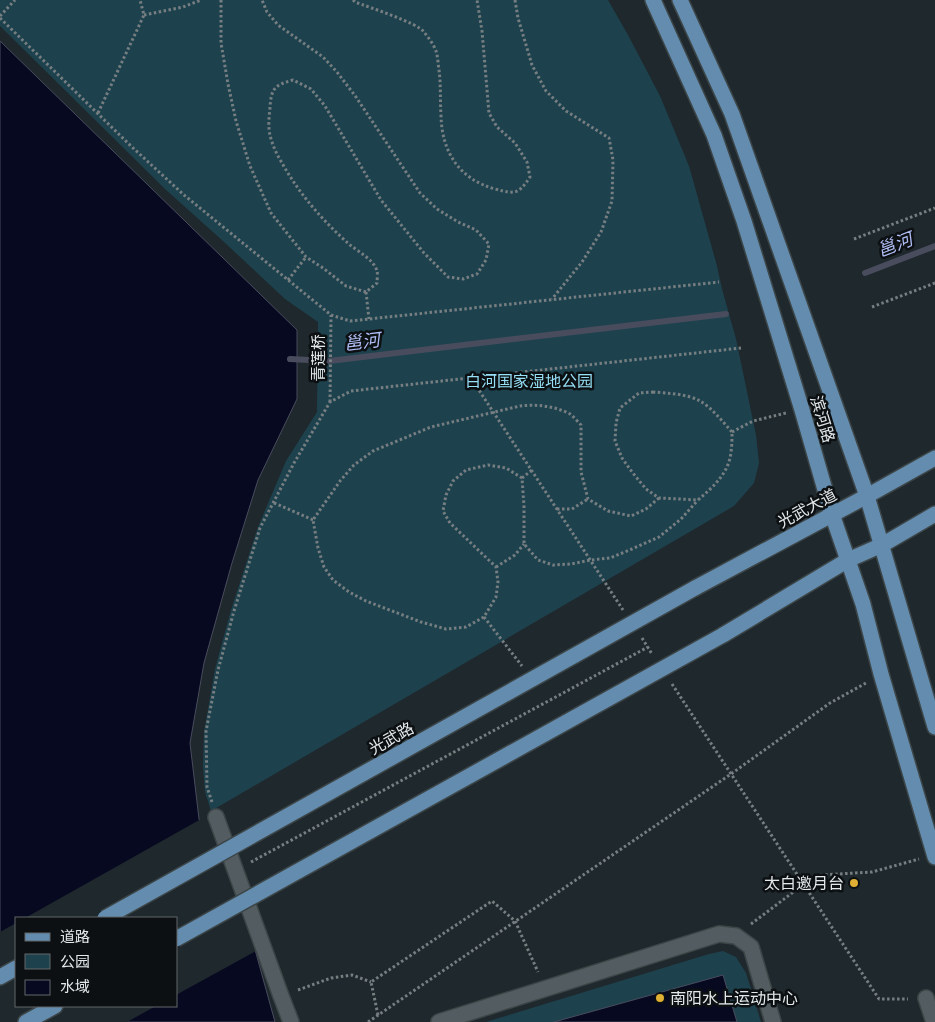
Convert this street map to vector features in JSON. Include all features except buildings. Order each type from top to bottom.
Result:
[{"type":"main road","name":"滨河路","points":[[653,0],[714,135],[744,221],[832,514],[863,604],[881,674],[935,856]]},
{"type":"main road","name":"滨河路","points":[[680,0],[732,114],[867,496],[935,727]]},
{"type":"main road","name":"光武大道","points":[[695,588],[935,458]]},
{"type":"main road","points":[[178,938],[723,635],[848,560],[882,545],[935,514]]},
{"type":"main road","name":"光武路","points":[[107,917],[695,588]]},
{"type":"main road","points":[[0,977],[15,969]]},
{"type":"main road","points":[[26,1022],[53,1007]]},
{"type":"lane","points":[[216,816],[292,1022]]},
{"type":"lane","points":[[439,1022],[719,934],[736,936],[751,947],[774,1022]]},
{"type":"lane","points":[[926,998],[934,1022]]},
{"type":"path","points":[[15,0],[0,17],[184,195],[331,315],[350,321],[720,282]]},
{"type":"path","points":[[98,113],[144,14],[140,0]]},
{"type":"path","points":[[144,14],[183,7],[201,0]]},
{"type":"path","points":[[221,0],[221,43],[236,121],[250,166],[271,213],[306,258],[323,268],[346,286],[366,292]]},
{"type":"path","points":[[262,0],[267,12],[278,25],[322,57],[337,72],[356,97],[420,193],[437,209],[476,230],[489,244],[486,260],[477,274],[463,279],[448,277],[424,253],[381,200],[325,106],[311,90],[294,80],[280,84],[271,95],[269,116],[270,135],[278,155],[308,202],[326,223],[352,247],[369,259],[378,272],[377,283],[366,292]]},
{"type":"path","points":[[353,0],[423,29],[436,52],[441,85],[440,116],[444,140],[453,160],[467,176],[492,188],[510,193],[522,189],[530,178],[527,162],[515,143],[497,127],[489,113],[482,31],[477,0]]},
{"type":"path","points":[[515,0],[518,18],[532,65],[546,91],[566,111],[609,138],[613,160],[612,201],[601,232],[582,262],[552,300]]},
{"type":"path","points":[[854,238],[935,208]]},
{"type":"path","points":[[288,280],[306,258]]},
{"type":"path","points":[[872,307],[935,283]]},
{"type":"path","points":[[366,292],[369,319]]},
{"type":"path","name":"青莲桥","points":[[330,402],[331,315]]},
{"type":"path","points":[[216,816],[207,787],[206,731],[218,670],[234,611],[260,528],[294,463],[330,402],[351,391],[741,348]]},
{"type":"path","points":[[471,378],[627,616]]},
{"type":"path","points":[[524,544],[538,560],[553,565],[610,558],[659,537],[681,519],[724,474],[731,454],[732,432],[717,416],[700,401],[678,394],[639,393],[620,408],[616,423],[615,441],[622,458],[646,489],[659,498],[698,500]]},
{"type":"path","points":[[522,478],[506,468],[488,465],[466,470],[453,481],[446,495],[443,511],[450,523],[496,567],[498,582],[496,597],[484,617],[466,627],[446,628],[421,622],[366,601],[349,592],[333,580],[324,567],[318,548],[313,520],[354,464],[373,451],[432,427],[520,406],[534,404],[552,407],[571,415],[581,425],[581,472],[588,499],[608,511],[631,516],[646,509],[659,498]]},
{"type":"path","points":[[732,432],[752,421],[802,410]]},
{"type":"path","points":[[522,478],[532,470]]},
{"type":"path","points":[[496,567],[515,555],[524,544],[522,478]]},
{"type":"path","points":[[557,509],[572,509],[588,499]]},
{"type":"path","points":[[274,503],[313,520]]},
{"type":"path","points":[[484,617],[525,670]]},
{"type":"path","points":[[638,632],[653,655]]},
{"type":"path","points":[[236,870],[648,648]]},
{"type":"path","points":[[368,1022],[731,774],[830,703],[881,674]]},
{"type":"path","points":[[669,679],[879,999],[926,998]]},
{"type":"path","points":[[543,693],[549,701]]},
{"type":"path","points":[[736,936],[812,878],[821,875],[872,872],[935,856]]},
{"type":"path","points":[[371,982],[492,900],[515,921],[545,989]]},
{"type":"path","points":[[281,996],[331,978],[352,976],[371,982]]},
{"type":"path","points":[[371,982],[378,1015]]},
{"type":"green space","name":"白河国家湿地公园","points":[[0,0],[608,0],[660,96],[689,166],[736,339],[756,435],[759,463],[754,483],[734,506],[211,811],[205,792],[203,766],[204,732],[215,669],[231,610],[258,527],[286,461],[317,412],[318,322],[285,299],[165,189],[0,26]]},
{"type":"green space","name":"南阳水上运动中心","points":[[723,951],[736,957],[746,973],[761,1022],[486,1022],[709,954]]},
{"type":"water","points":[[0,41],[297,330],[297,399],[258,480],[232,563],[204,663],[190,743],[199,819],[254,946],[275,1022],[0,1022]]},
{"type":"water","points":[[723,975],[737,1022],[554,1022]]},
{"type":"pier","points":[[201,819],[258,950],[178,994],[178,917],[27,917]]},
{"type":"pier","points":[[15,924],[15,1007],[154,1007],[127,1022],[0,1022],[0,932]]},
{"type":"waterway","name":"邕河","points":[[865,273],[935,246]]},
{"type":"waterway","name":"邕河","points":[[290,359],[329,361],[726,314]]},
{"type":"place","name":"太白邀月台","points":[[854,883]]},
{"type":"place","name":"南阳水上运动中心","points":[[660,998]]}]
